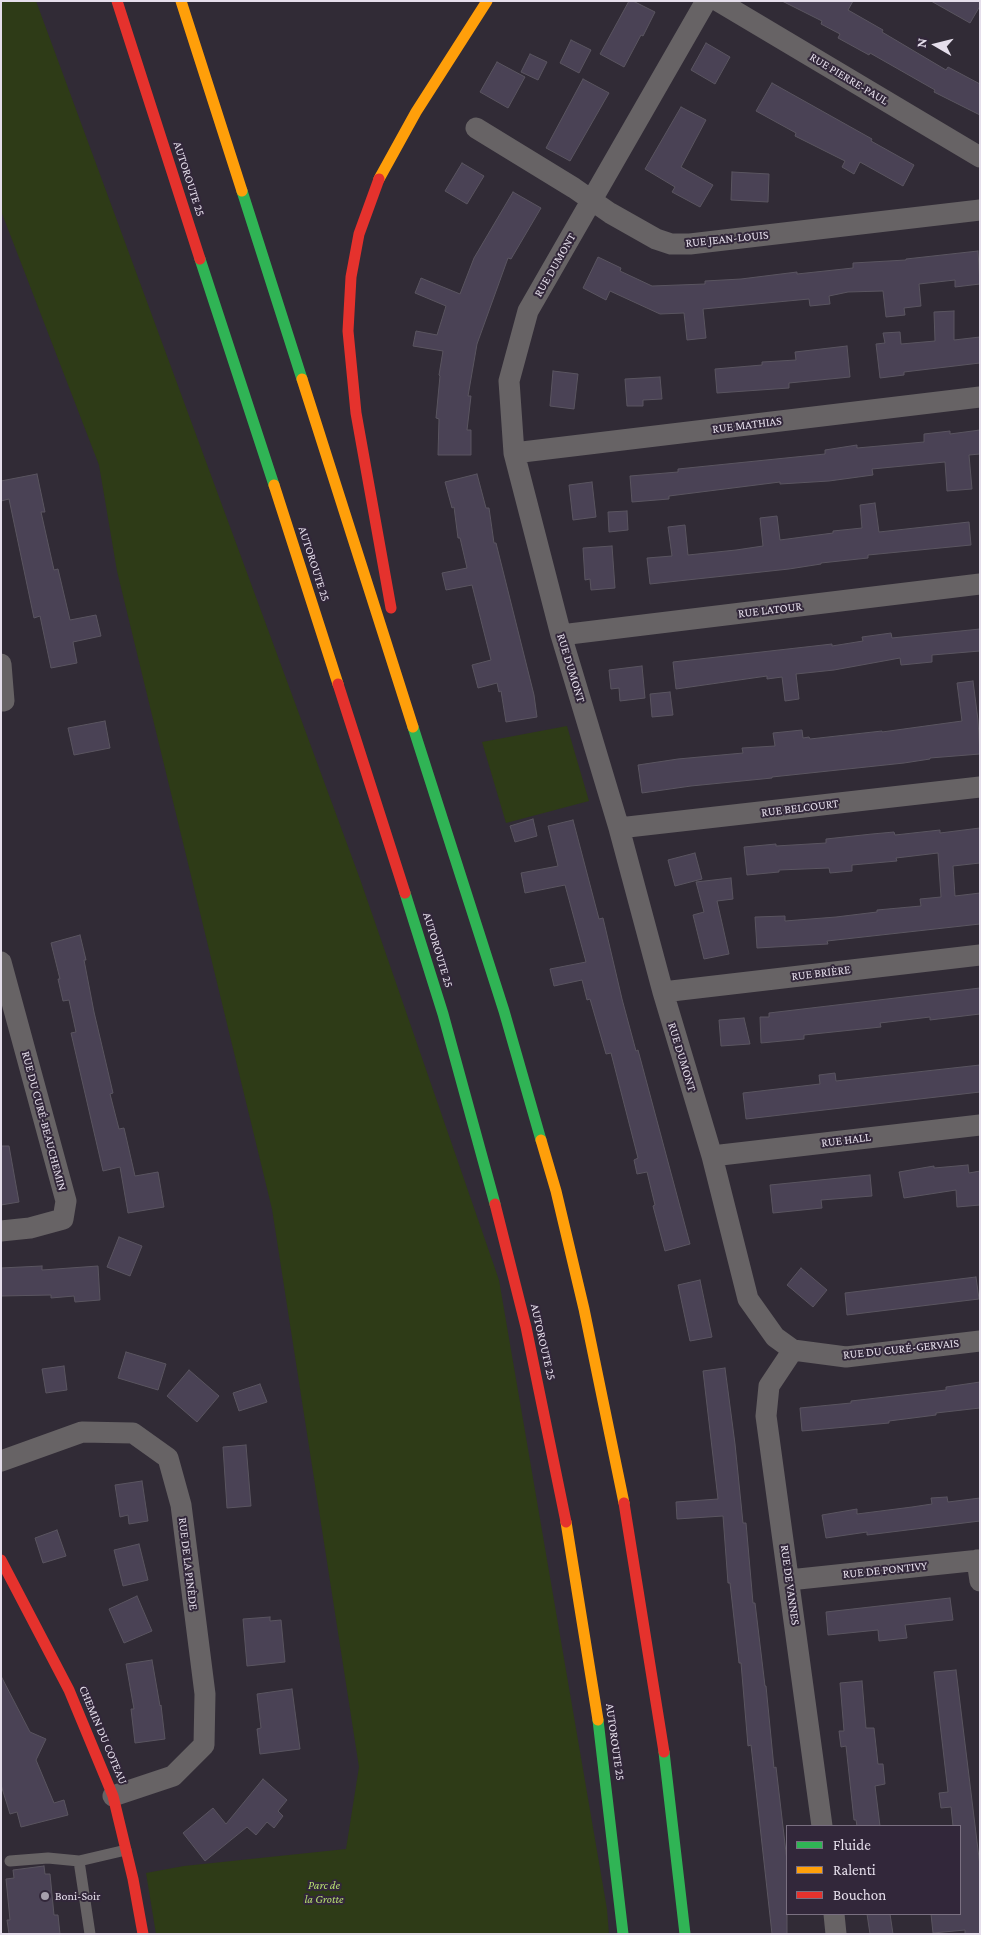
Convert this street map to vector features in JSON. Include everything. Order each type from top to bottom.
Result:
[{"type":"main road","name":"AUTOROUTE 25","points":[[118,1],[398,867],[483,1154],[524,1319],[570,1543],[602,1746],[623,1934]]},
{"type":"main road","points":[[181,1],[519,1059],[556,1191],[584,1308],[618,1470],[649,1648],[668,1778],[684,1934]]},
{"type":"main road","points":[[393,617],[356,413],[348,316],[352,269],[366,212],[390,157],[416,112],[487,1]]},
{"type":"main road","points":[[397,637],[413,725]]},
{"type":"main road","name":"CHEMIN DU COTEAU","points":[[1,1560],[69,1690],[113,1796],[126,1850],[142,1934]]},
{"type":"street","name":"RUE DUMONT","points":[[706,1],[528,311],[509,381],[514,453],[561,635],[619,828],[663,992],[712,1156],[748,1299],[775,1337],[792,1350]]},
{"type":"street","name":"RUE PIERRE-PAUL","points":[[718,1],[980,157]]},
{"type":"street","name":"RUE JEAN-LOUIS","points":[[476,128],[656,240],[680,244],[980,210]]},
{"type":"street","name":"RUE MATHIAS","points":[[514,453],[980,397]]},
{"type":"street","name":"RUE LATOUR","points":[[561,635],[980,584]]},
{"type":"street","points":[[1,664],[2,701]]},
{"type":"street","name":"RUE BELCOURT","points":[[619,828],[980,787]]},
{"type":"street","name":"RUE BRIÈRE","points":[[663,992],[980,955]]},
{"type":"street","name":"RUE DU CURÉ-BEAUCHEMIN","points":[[1,962],[66,1201],[63,1219],[30,1228],[1,1231]]},
{"type":"street","name":"RUE HALL","points":[[712,1156],[980,1125]]},
{"type":"street","name":"RUE DU CURÉ-GERVAIS","points":[[792,1350],[846,1357],[980,1340]]},
{"type":"street","name":"RUE DE VANNES","points":[[792,1350],[768,1386],[766,1416],[790,1580],[822,1825]]},
{"type":"street","name":"RUE DE LA PINÈDE","points":[[1,1461],[82,1432],[133,1433],[168,1458],[181,1505],[186,1543],[204,1694],[204,1745],[173,1776],[113,1796]]},
{"type":"street","points":[[978,1560],[980,1581]]},
{"type":"street","name":"RUE DE PONTIVY","points":[[790,1580],[978,1560]]},
{"type":"street","points":[[834,1915],[836,1934]]},
{"type":"lane","points":[[10,1861],[48,1858],[79,1861],[126,1850]]},
{"type":"lane","points":[[79,1861],[90,1934]]},
{"type":"green space","name":"Parc de la Grotte","points":[[1,1],[36,1],[360,879],[499,1280],[607,1909],[609,1934],[156,1934],[146,1873],[184,1866],[346,1849],[359,1767],[272,1209],[117,571],[99,465],[1,211]]},
{"type":"green space","points":[[567,726],[589,801],[506,823],[482,742]]},
{"type":"building","points":[[629,1],[633,1],[655,12],[624,67],[600,54]]},
{"type":"building","points":[[782,1],[853,1],[848,10],[946,70],[948,67],[980,84],[980,115],[934,92],[935,90],[870,53],[869,55],[838,38],[840,34],[821,24],[822,21]]},
{"type":"building","points":[[931,1],[980,1],[980,6],[970,23]]},
{"type":"building","points":[[571,40],[591,50],[579,73],[560,63]]},
{"type":"building","points":[[706,43],[730,57],[715,84],[691,70]]},
{"type":"building","points":[[530,54],[547,62],[538,80],[521,72]]},
{"type":"building","points":[[497,62],[525,77],[508,108],[480,92]]},
{"type":"building","points":[[583,79],[609,93],[570,161],[546,148]]},
{"type":"building","points":[[772,83],[872,139],[871,141],[914,165],[903,186],[860,162],[854,174],[842,167],[845,161],[795,136],[796,133],[756,111]]},
{"type":"building","points":[[681,107],[706,120],[681,167],[713,185],[700,207],[672,192],[675,187],[645,169]]},
{"type":"building","points":[[462,163],[484,176],[467,204],[445,191]]},
{"type":"building","points":[[732,172],[769,174],[768,202],[731,200]]},
{"type":"building","points":[[513,192],[541,208],[511,259],[508,258],[477,344],[468,396],[471,396],[467,430],[471,430],[471,455],[438,455],[439,419],[436,418],[443,351],[413,346],[416,331],[437,335],[446,306],[415,293],[421,278],[460,294],[474,258]]},
{"type":"building","points":[[978,251],[980,284],[955,287],[955,280],[919,284],[921,306],[904,308],[905,315],[886,317],[883,291],[848,292],[829,296],[830,304],[810,306],[809,299],[703,309],[706,338],[687,340],[684,313],[660,314],[610,291],[606,300],[583,288],[598,257],[621,268],[620,271],[652,286],[705,284],[705,281],[853,268],[853,263],[906,260]]},
{"type":"building","points":[[954,311],[954,340],[980,337],[980,363],[904,372],[904,375],[880,378],[876,344],[885,343],[883,333],[900,332],[901,344],[935,341],[934,312]]},
{"type":"building","points":[[847,346],[850,377],[789,383],[789,388],[717,393],[715,369],[762,365],[762,362],[796,360],[795,352]]},
{"type":"building","points":[[553,371],[578,374],[574,409],[550,406]]},
{"type":"building","points":[[660,377],[662,399],[643,400],[643,406],[627,406],[625,379]]},
{"type":"building","points":[[980,430],[980,454],[969,455],[972,489],[947,491],[945,462],[872,469],[873,475],[829,481],[780,484],[780,482],[669,496],[669,499],[632,502],[630,476],[678,472],[678,469],[825,454],[825,450],[857,445],[857,448],[924,442],[924,434],[950,431],[950,434]]},
{"type":"building","points":[[37,474],[45,512],[41,512],[54,570],[58,569],[70,620],[96,615],[101,636],[73,642],[77,663],[51,668],[40,616],[34,618],[9,499],[1,501],[1,481]]},
{"type":"building","points":[[477,474],[486,508],[489,508],[494,543],[496,543],[534,695],[537,717],[506,722],[501,691],[499,692],[497,683],[478,688],[472,665],[491,660],[472,585],[446,590],[442,573],[467,568],[460,538],[458,538],[454,507],[452,508],[445,482]]},
{"type":"building","points":[[592,482],[596,517],[573,520],[569,485]]},
{"type":"building","points":[[875,503],[879,532],[969,522],[971,545],[868,555],[868,558],[821,563],[789,569],[650,584],[647,558],[672,556],[668,527],[685,525],[688,555],[736,550],[763,546],[760,518],[777,516],[780,540],[862,528],[860,505]]},
{"type":"building","points":[[627,511],[628,530],[609,532],[608,512]]},
{"type":"building","points":[[612,546],[615,588],[591,590],[590,579],[585,580],[583,548]]},
{"type":"building","points":[[980,629],[980,651],[932,655],[932,662],[901,665],[900,658],[834,670],[796,674],[799,699],[785,701],[782,677],[767,679],[767,676],[676,689],[673,662],[832,644],[832,646],[863,641],[862,637],[891,633],[892,638]]},
{"type":"building","points":[[642,666],[645,698],[620,701],[619,688],[611,689],[609,670]]},
{"type":"building","points":[[973,681],[980,754],[930,758],[904,763],[642,793],[638,765],[743,753],[742,748],[775,746],[773,733],[802,730],[803,738],[809,737],[810,739],[882,732],[962,721],[957,683]]},
{"type":"building","points":[[670,692],[673,715],[652,717],[650,694]]},
{"type":"building","points":[[105,721],[110,748],[74,755],[68,728]]},
{"type":"building","points":[[533,819],[537,836],[515,842],[510,826]]},
{"type":"building","points":[[573,820],[599,919],[603,918],[622,999],[636,1051],[638,1050],[690,1244],[665,1251],[653,1206],[655,1205],[647,1172],[637,1174],[634,1160],[638,1158],[611,1053],[606,1054],[590,999],[587,1000],[582,980],[554,986],[550,969],[586,962],[565,885],[525,893],[521,873],[558,866],[548,826]]},
{"type":"building","points":[[980,828],[980,863],[953,866],[955,896],[980,893],[980,924],[827,941],[828,944],[757,948],[755,917],[785,916],[785,921],[836,917],[877,912],[877,910],[921,906],[920,899],[941,897],[938,853],[896,858],[897,861],[852,865],[852,871],[830,873],[829,868],[779,870],[779,872],[747,875],[744,847],[826,843],[826,839],[894,832],[895,835],[940,830],[940,833]]},
{"type":"building","points":[[695,853],[702,879],[675,886],[668,860]]},
{"type":"building","points":[[731,878],[733,899],[717,901],[729,954],[704,959],[693,915],[704,912],[696,882]]},
{"type":"building","points":[[80,935],[94,1012],[113,1093],[110,1094],[119,1129],[124,1128],[135,1176],[158,1172],[164,1207],[128,1213],[120,1167],[103,1171],[71,1033],[76,1032],[69,1000],[63,1001],[58,979],[60,979],[51,943]]},
{"type":"building","points":[[980,988],[980,1014],[880,1023],[881,1027],[804,1035],[804,1039],[761,1043],[760,1017],[769,1017],[769,1013]]},
{"type":"building","points":[[744,1018],[750,1044],[721,1046],[719,1020]]},
{"type":"building","points":[[980,1065],[980,1092],[746,1119],[743,1093],[820,1084],[819,1075],[835,1073],[836,1081]]},
{"type":"building","points":[[1,1146],[9,1146],[19,1202],[1,1205]]},
{"type":"building","points":[[968,1165],[969,1173],[980,1171],[980,1205],[957,1207],[956,1190],[904,1198],[899,1172],[934,1166],[934,1168]]},
{"type":"building","points":[[870,1175],[872,1196],[821,1200],[822,1208],[773,1213],[770,1185]]},
{"type":"building","points":[[119,1237],[142,1246],[130,1276],[107,1267]]},
{"type":"building","points":[[42,1266],[42,1270],[98,1266],[100,1300],[75,1302],[74,1296],[51,1298],[51,1295],[1,1296],[1,1268]]},
{"type":"building","points":[[801,1268],[827,1290],[813,1307],[787,1285]]},
{"type":"building","points":[[976,1277],[979,1299],[847,1315],[845,1293]]},
{"type":"building","points":[[700,1280],[712,1337],[690,1341],[678,1285]]},
{"type":"building","points":[[126,1352],[166,1364],[158,1390],[118,1378]]},
{"type":"building","points":[[64,1366],[67,1390],[46,1393],[42,1369]]},
{"type":"building","points":[[725,1368],[743,1523],[746,1523],[753,1603],[755,1603],[766,1686],[774,1768],[776,1767],[786,1852],[787,1934],[772,1934],[751,1745],[748,1746],[741,1663],[739,1663],[730,1583],[728,1583],[723,1516],[677,1519],[676,1502],[718,1499],[703,1371]]},
{"type":"building","points":[[189,1370],[219,1396],[197,1422],[167,1396]]},
{"type":"building","points":[[980,1382],[980,1408],[936,1413],[936,1415],[889,1421],[889,1423],[802,1431],[800,1408],[946,1390],[946,1387]]},
{"type":"building","points":[[260,1384],[267,1402],[239,1411],[233,1393]]},
{"type":"building","points":[[246,1445],[251,1506],[227,1508],[223,1447]]},
{"type":"building","points":[[142,1481],[148,1521],[129,1524],[128,1515],[120,1517],[115,1485]]},
{"type":"building","points":[[947,1497],[948,1502],[980,1498],[980,1521],[867,1535],[867,1532],[826,1538],[822,1515],[857,1509],[857,1514],[912,1507],[932,1504],[931,1498]]},
{"type":"building","points":[[57,1530],[66,1556],[43,1563],[35,1538]]},
{"type":"building","points":[[139,1544],[148,1580],[123,1586],[114,1550]]},
{"type":"building","points":[[137,1596],[152,1631],[124,1643],[109,1609]]},
{"type":"building","points":[[950,1598],[953,1620],[905,1625],[907,1638],[879,1641],[878,1630],[828,1635],[826,1612]]},
{"type":"building","points":[[270,1617],[270,1621],[281,1620],[285,1662],[247,1666],[243,1619]]},
{"type":"building","points":[[152,1660],[161,1705],[165,1739],[135,1743],[131,1709],[134,1709],[126,1664]]},
{"type":"building","points":[[956,1670],[980,1866],[980,1934],[965,1934],[965,1930],[933,1933],[931,1915],[961,1915],[961,1825],[953,1825],[951,1807],[941,1808],[939,1793],[948,1792],[934,1672]]},
{"type":"building","points":[[1,1676],[30,1732],[46,1739],[36,1760],[54,1803],[64,1800],[68,1815],[21,1827],[17,1812],[10,1814],[1,1785]]},
{"type":"building","points":[[862,1681],[866,1728],[874,1728],[878,1764],[883,1764],[885,1784],[875,1786],[880,1825],[857,1825],[856,1820],[854,1820],[846,1746],[841,1747],[839,1731],[844,1731],[840,1683]]},
{"type":"building","points":[[292,1689],[300,1749],[260,1754],[257,1729],[261,1728],[257,1694]]},
{"type":"building","points":[[263,1779],[287,1800],[278,1811],[283,1816],[274,1828],[267,1822],[256,1835],[247,1827],[205,1861],[183,1833],[213,1808],[226,1824]]},
{"type":"building","points":[[44,1866],[45,1874],[50,1874],[54,1915],[58,1915],[60,1934],[9,1934],[7,1920],[10,1920],[6,1879],[14,1878],[13,1870]]},
{"type":"building","points":[[867,1915],[890,1915],[893,1934],[870,1934]]},
{"type":"traffic: fast","points":[[242,191],[302,379]]},
{"type":"traffic: fast","points":[[200,259],[274,485]]},
{"type":"traffic: fast","points":[[413,727],[504,1011],[541,1140]]},
{"type":"traffic: fast","points":[[405,893],[443,1014],[495,1204]]},
{"type":"traffic: fast","points":[[598,1720],[623,1934]]},
{"type":"traffic: fast","points":[[664,1752],[685,1934]]},
{"type":"traffic: slow","points":[[181,1],[242,191]]},
{"type":"traffic: slow","points":[[379,179],[416,112],[487,1]]},
{"type":"traffic: slow","points":[[302,379],[413,727]]},
{"type":"traffic: slow","points":[[274,485],[338,684]]},
{"type":"traffic: slow","points":[[541,1140],[556,1191],[584,1309],[624,1503]]},
{"type":"traffic: slow","points":[[566,1522],[598,1720]]},
{"type":"traffic: jam","points":[[117,1],[200,259]]},
{"type":"traffic: jam","points":[[379,179],[359,234],[351,277],[348,331],[356,413],[391,608]]},
{"type":"traffic: jam","points":[[338,684],[405,893]]},
{"type":"traffic: jam","points":[[495,1204],[526,1327],[566,1522]]},
{"type":"traffic: jam","points":[[624,1503],[664,1752]]},
{"type":"traffic: jam","points":[[1,1560],[69,1690],[113,1796],[133,1879],[143,1934]]},
{"type":"place","name":"Boni-Soir","points":[[45,1896]]}]
